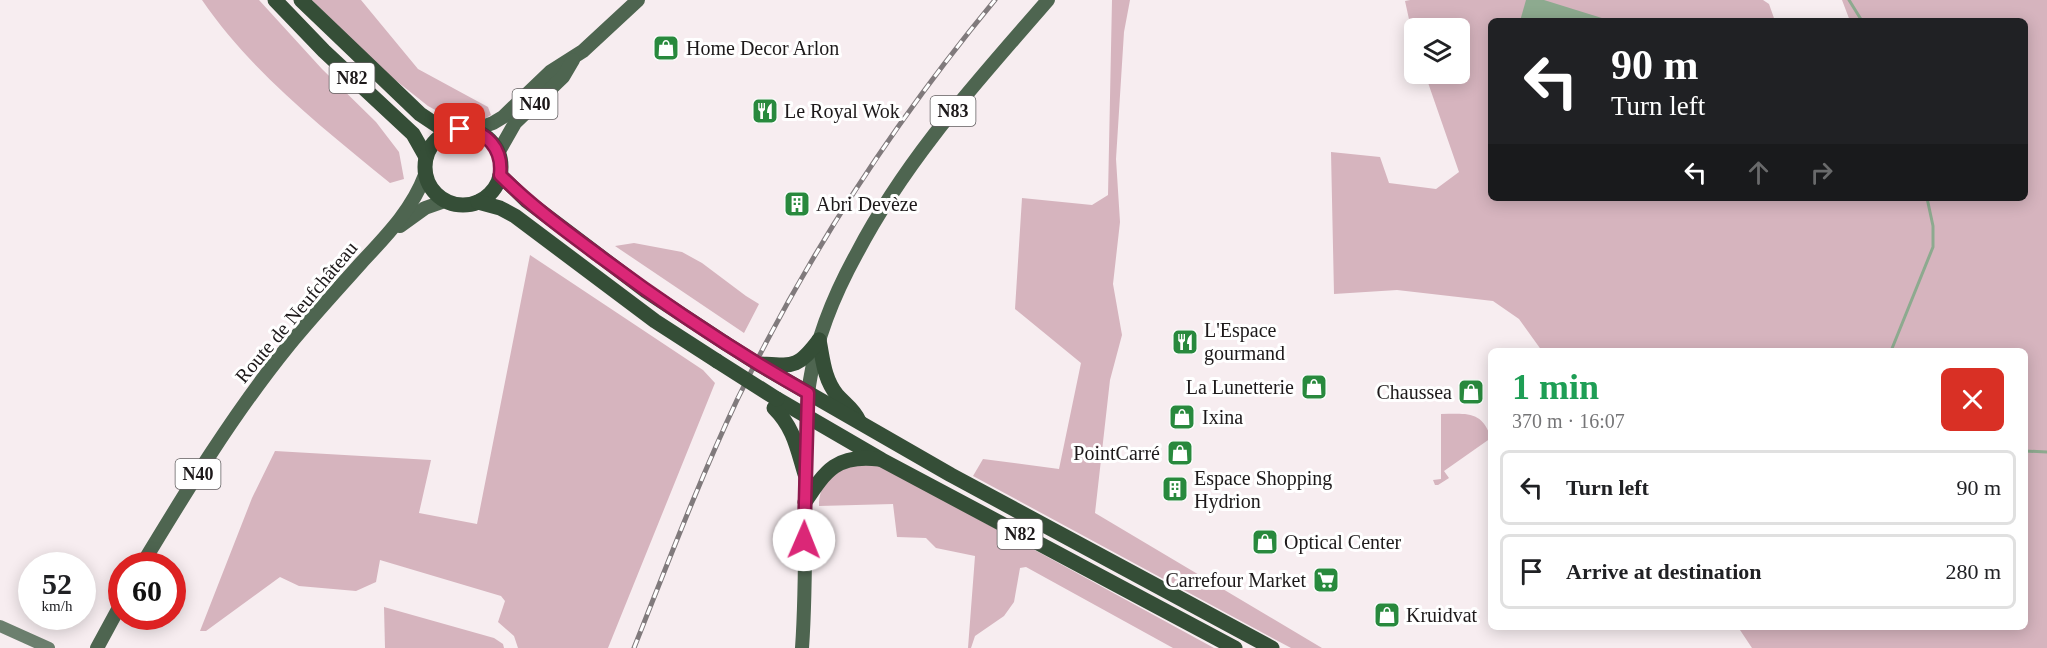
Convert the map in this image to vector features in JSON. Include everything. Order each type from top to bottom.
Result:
[{"type":"highway","name":"N82","points":[[275,0],[324,51],[412,134],[426,157]]},
{"type":"highway","name":"N82","points":[[301,0],[420,114],[447,132]]},
{"type":"highway","name":"N40","points":[[447,132],[460,129],[474,130]]},
{"type":"highway","points":[[474,130],[493,144],[498,153],[500,175],[496,186],[478,202]]},
{"type":"highway","points":[[426,157],[434,142],[447,132]]},
{"type":"highway","name":"N40","points":[[425,175],[426,157]]},
{"type":"highway","points":[[425,175],[432,190],[445,201]]},
{"type":"highway","name":"N82","points":[[500,175],[527,201],[646,291],[758,364],[951,475],[1272,648]]},
{"type":"highway","name":"N40","points":[[445,201],[456,205],[478,202]]},
{"type":"highway","points":[[478,202],[500,208],[515,216],[655,321],[744,379],[775,403],[792,432],[805,474]]},
{"type":"highway","points":[[758,364],[791,365],[806,358],[819,340]]},
{"type":"highway","points":[[819,340],[826,377],[838,396],[856,414],[860,424]]},
{"type":"highway","name":"N82","points":[[775,403],[806,417],[882,460],[1235,648]]},
{"type":"highway","points":[[805,502],[830,467],[846,460],[866,458],[882,460]]},
{"type":"main road","name":"N40","points":[[498,153],[515,123],[562,77],[575,58],[638,0]]},
{"type":"main road","name":"N83","points":[[802,648],[808,393],[819,340],[839,285],[901,178],[953,110],[1048,0]]},
{"type":"main road","name":"N40","points":[[474,130],[503,117],[550,72],[575,58]]},
{"type":"main road","name":"Route de Neufchâteau","points":[[150,552],[185,494],[258,385],[318,311],[411,205],[425,175]]},
{"type":"main road","name":"Route de Neufchâteau","points":[[386,236],[425,208],[445,201]]},
{"type":"main road","points":[[97,648],[108,628]]},
{"type":"street","points":[[0,626],[49,648]]},
{"type":"shaded area","points":[[202,0],[259,0],[322,69],[376,122],[399,152],[404,179],[390,183],[289,98],[243,52]]},
{"type":"shaded area","points":[[312,0],[361,0],[418,69],[488,107],[491,115],[486,118],[448,117],[428,106],[384,71]]},
{"type":"shaded area","points":[[1112,0],[1130,0],[1124,32],[1116,159],[1120,222],[1113,284],[1122,335],[1110,380],[1095,513],[1322,648],[1291,648],[973,476],[983,459],[1059,469],[1081,363],[1015,309],[1022,198],[1092,205],[1108,195]]},
{"type":"shaded area","points":[[1410,0],[1763,0],[1769,4],[1774,18],[1488,18],[1488,201],[2028,201],[2028,18],[1849,18],[1842,0],[2047,0],[2047,648],[1752,648],[1740,630],[2028,630],[2028,348],[1540,348],[1519,319],[1493,301],[1397,290],[1334,294],[1331,152],[1380,157],[1389,183],[1436,189],[1459,172],[1428,84],[1470,84],[1470,18],[1409,18],[1405,1]]},
{"type":"shaded area","points":[[1526,0],[1544,0],[1602,18],[1521,18]]},
{"type":"shaded area","points":[[634,243],[682,252],[702,263],[759,304],[744,333],[615,246]]},
{"type":"shaded area","points":[[530,255],[703,370],[715,383],[608,648],[518,648],[514,636],[498,622],[505,601],[501,596],[380,560],[376,582],[356,591],[299,586],[280,577],[206,631],[200,631],[252,498],[275,451],[431,460],[419,513],[477,524]]},
{"type":"shaded area","points":[[1441,414],[1465,414],[1478,418],[1487,429],[1488,440],[1444,471],[1449,478],[1435,485],[1433,480],[1441,479]]},
{"type":"shaded area","points":[[847,464],[879,465],[1214,648],[1173,648],[1026,567],[1020,568],[1014,602],[1004,616],[975,636],[971,648],[968,648],[975,556],[936,548],[926,538],[897,537],[893,504],[819,506],[824,486]]},
{"type":"shaded area","points":[[384,607],[494,638],[503,644],[504,648],[385,648]]},
{"type":"waterway","points":[[1849,0],[1860,18]]},
{"type":"waterway","points":[[1892,348],[1933,247],[1933,226],[1928,201]]},
{"type":"waterway","points":[[2028,451],[2047,452]]},
{"type":"railway","points":[[634,648],[723,431],[792,295],[822,243],[887,143],[958,46],[995,0]]},
{"type":"place","name":"Home Decor Arlon","points":[[666,48]]},
{"type":"place","name":"Le Royal Wok","points":[[765,111]]},
{"type":"place","name":"Abri Devèze","points":[[797,204]]},
{"type":"place","name":"L'Espace gourmand","points":[[1185,342]]},
{"type":"place","name":"La Lunetterie","points":[[1314,387]]},
{"type":"place","name":"Chaussea","points":[[1471,392]]},
{"type":"place","name":"Ixina","points":[[1182,417]]},
{"type":"place","name":"PointCarré","points":[[1180,453]]},
{"type":"place","name":"Espace Shopping Hydrion","points":[[1175,489]]},
{"type":"place","name":"Optical Center","points":[[1265,542]]},
{"type":"place","name":"Carrefour Market","points":[[1326,580]]},
{"type":"place","name":"Kruidvat","points":[[1387,615]]},
{"type":"route","points":[[460,129],[474,130],[493,144],[500,160],[500,175],[527,201],[646,291],[771,372],[808,393],[804,540]]}]
